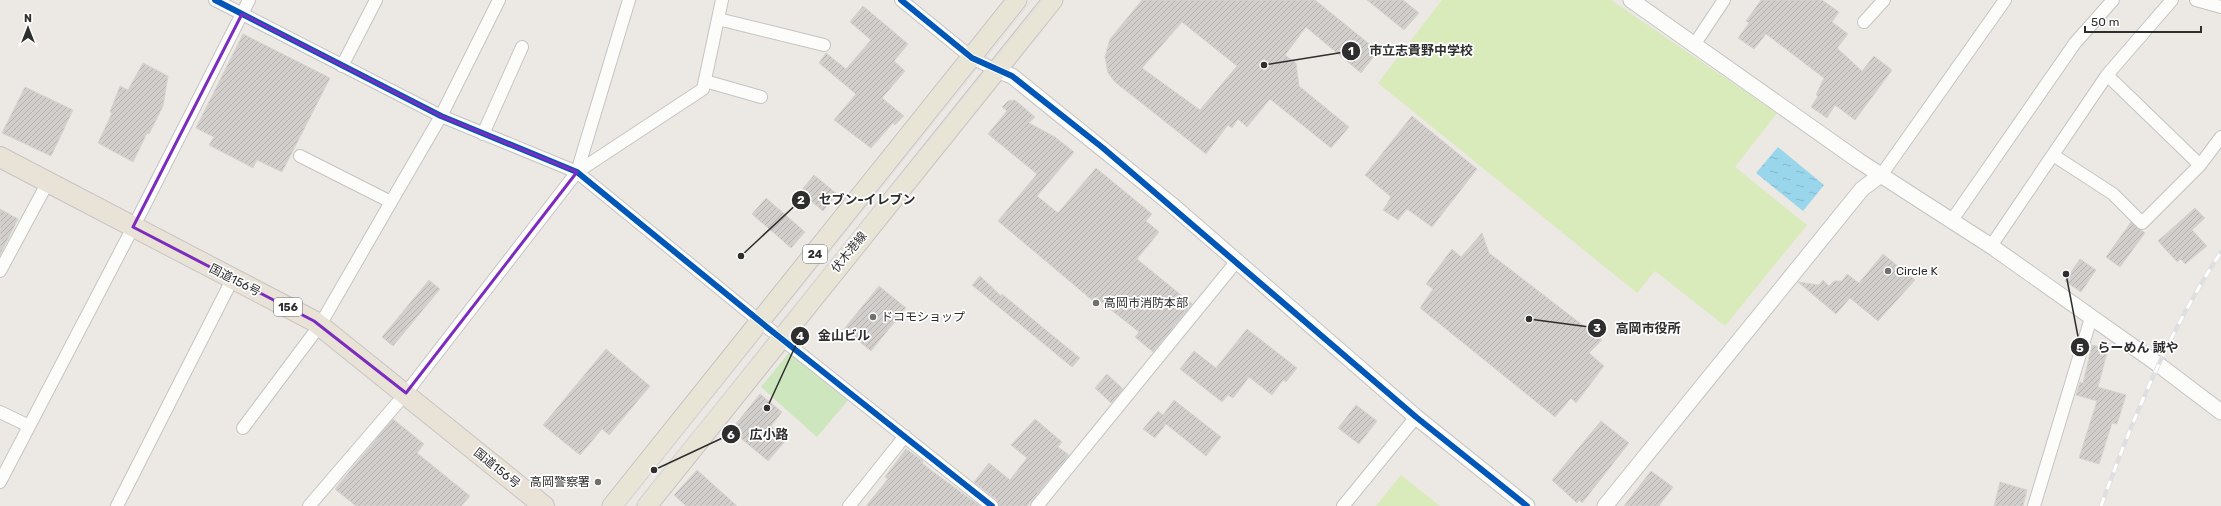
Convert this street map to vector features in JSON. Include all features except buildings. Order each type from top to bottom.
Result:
[{"type":"highway","name":"国道156号","points":[[0,157],[320,325],[544,506]]},
{"type":"main road","name":"伏木港線","points":[[612,506],[761,322],[1017,0]]},
{"type":"main road","name":"伏木港線","points":[[647,506],[781,337],[1053,0]]},
{"type":"street","points":[[215,0],[441,116],[577,172],[761,322],[992,506]]},
{"type":"street","points":[[0,482],[249,0]]},
{"type":"street","points":[[342,66],[376,0]]},
{"type":"street","points":[[243,428],[320,325],[441,116],[499,0]]},
{"type":"street","points":[[577,172],[629,0]]},
{"type":"street","points":[[309,506],[406,393],[577,172],[703,89],[722,0]]},
{"type":"street","points":[[901,0],[972,58],[1012,76],[1103,148],[1416,417],[1527,506]]},
{"type":"street","points":[[1631,0],[1859,161],[1882,174],[1991,246],[2159,365],[2221,412]]},
{"type":"street","points":[[1694,44],[1724,0]]},
{"type":"street","points":[[1864,22],[1884,0]]},
{"type":"street","points":[[1605,506],[1862,189],[1882,174],[2005,0]]},
{"type":"street","points":[[1952,220],[2075,44],[2113,0]]},
{"type":"street","points":[[1991,246],[2107,75],[2172,0]]},
{"type":"street","points":[[2196,0],[2221,7]]},
{"type":"street","points":[[718,19],[824,45]]},
{"type":"street","points":[[483,134],[522,47]]},
{"type":"street","points":[[2107,75],[2200,165]]},
{"type":"street","points":[[705,81],[761,97]]},
{"type":"street","points":[[2053,155],[2113,194],[2142,223],[2200,165],[2221,137]]},
{"type":"street","points":[[300,156],[392,202]]},
{"type":"street","points":[[0,270],[48,182]]},
{"type":"street","points":[[1037,506],[1236,262]]},
{"type":"street","points":[[117,506],[233,278]]},
{"type":"street","points":[[2034,506],[2091,318]]},
{"type":"street","points":[[0,412],[29,426]]},
{"type":"street","points":[[1343,506],[1416,417]]},
{"type":"street","points":[[849,506],[905,436]]},
{"type":"highlighted area","points":[[242,14],[441,116],[577,172],[406,393],[314,321],[133,227]]},
{"type":"green space","points":[[1442,0],[1611,0],[1777,113],[1735,167],[1807,225],[1725,326],[1655,271],[1637,293],[1378,83]]},
{"type":"green space","points":[[792,349],[850,398],[817,437],[761,387]]},
{"type":"green space","points":[[1401,475],[1440,506],[1376,506]]},
{"type":"water","points":[[1778,147],[1824,185],[1803,211],[1756,173]]},
{"type":"tram line","points":[[773,322],[1032,0]]},
{"type":"tram line","points":[[635,506],[773,332],[1043,0]]},
{"type":"tram line","points":[[625,506],[764,333]]},
{"type":"railway","points":[[2101,506],[2139,408],[2169,344],[2202,282],[2221,252]]},
{"type":"cycle path","points":[[215,0],[441,116],[577,172],[768,328],[992,506]]},
{"type":"cycle path","points":[[901,0],[972,58],[1012,76],[1103,148],[1416,417],[1527,506]]},
{"type":"place","name":"市立志貴野中学校","points":[[1264,65]]},
{"type":"place","name":"セブン-イレブン","points":[[741,256]]},
{"type":"place","name":"Circle K","points":[[1888,271]]},
{"type":"place","name":"らーめん 誠や","points":[[2066,274]]},
{"type":"place","name":"高岡市消防本部","points":[[1096,303]]},
{"type":"place","name":"ドコモショップ","points":[[873,317]]},
{"type":"place","name":"高岡市役所","points":[[1529,319]]},
{"type":"place","name":"金山ビル","points":[[767,408]]},
{"type":"place","name":"広小路","points":[[654,470]]},
{"type":"place","name":"高岡警察署","points":[[598,482]]}]
